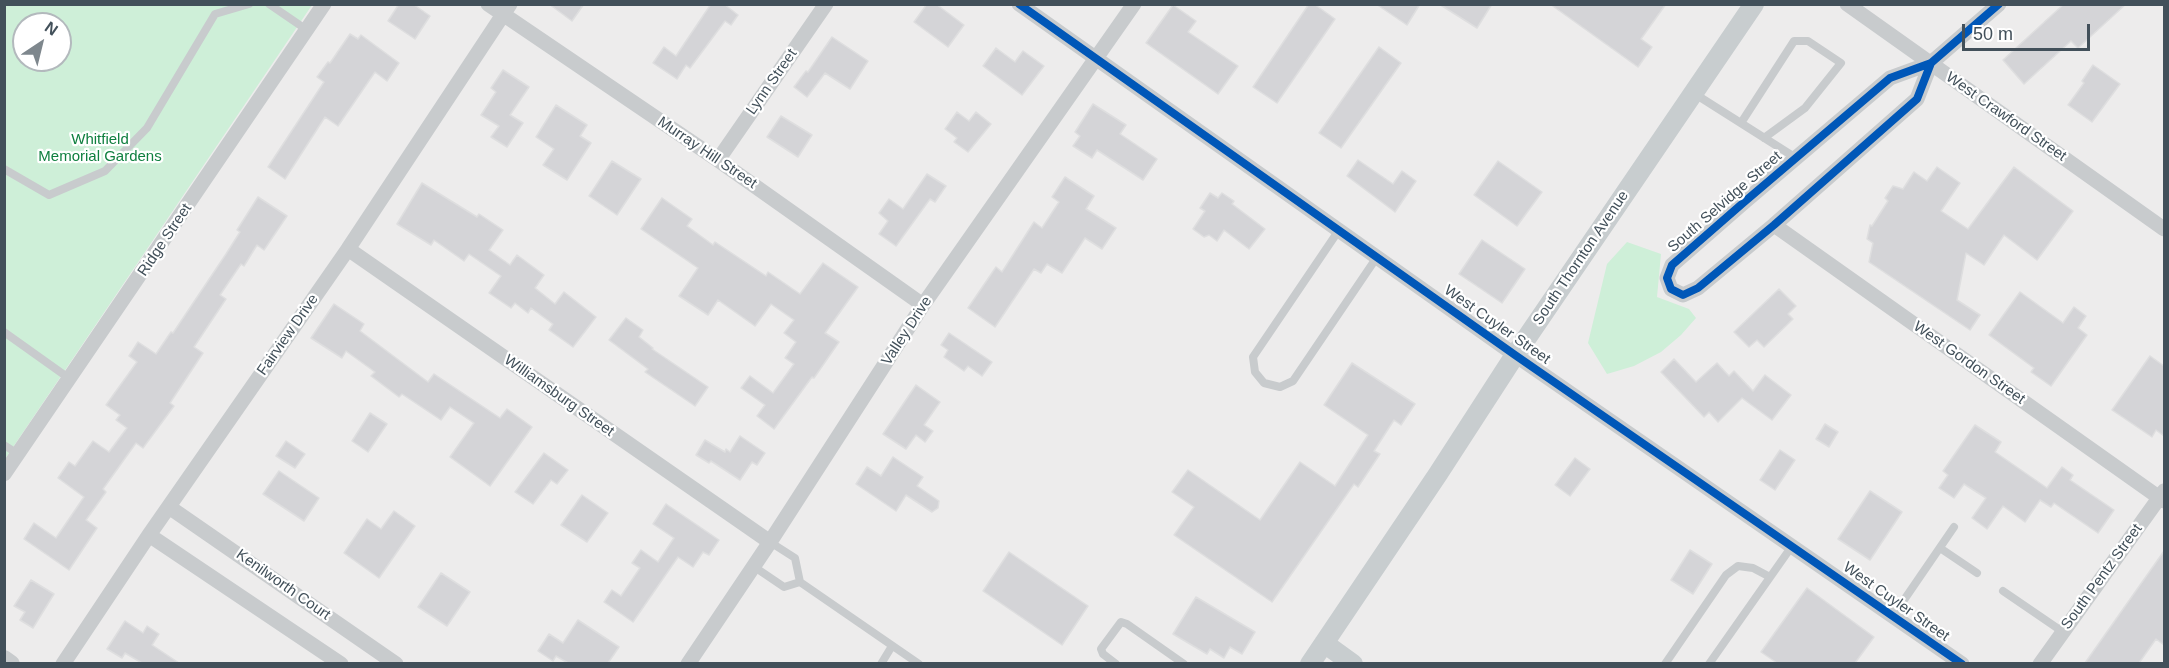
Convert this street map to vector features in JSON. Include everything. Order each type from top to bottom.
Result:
[{"type":"main road","name":"South Thornton Avenue","points":[[1310,663],[1438,474],[1515,355],[1754,4]]},
{"type":"main road","points":[[1324,643],[1353,663]]},
{"type":"street","name":"Ridge Street","points":[[4,474],[324,4]]},
{"type":"street","name":"Murray Hill Street","points":[[488,4],[507,10],[923,304]]},
{"type":"street","name":"Lynn Street","points":[[718,160],[826,4]]},
{"type":"street","name":"West Cuyler Street","points":[[1019,4],[1515,355],[1962,663]]},
{"type":"street","name":"Valley Drive","points":[[688,663],[770,542],[923,304],[1134,4]]},
{"type":"street","name":"West Crawford Street","points":[[1847,4],[2164,229]]},
{"type":"street","points":[[1931,63],[1999,4]]},
{"type":"street","name":"Fairview Drive","points":[[63,663],[348,249],[507,10]]},
{"type":"street","name":"South Selvidge Street","points":[[1931,63],[1917,99],[1774,225],[1698,288],[1683,295],[1671,289],[1667,278],[1668,272],[1678,259],[1890,78],[1931,63]]},
{"type":"street","name":"West Gordon Street","points":[[1774,225],[2163,496]]},
{"type":"street","name":"Williamsburg Street","points":[[348,249],[770,542]]},
{"type":"street","name":"South Pentz Street","points":[[2040,663],[2163,496]]},
{"type":"street","name":"Kenilworth Court","points":[[169,507],[396,663]]},
{"type":"street","points":[[149,535],[340,663]]},
{"type":"street","points":[[4,659],[10,663]]},
{"type":"lane","points":[[4,169],[49,195],[105,171],[147,128],[215,14],[249,4]]},
{"type":"lane","points":[[269,4],[307,30]]},
{"type":"lane","points":[[1741,123],[1794,41],[1808,41],[1841,63],[1805,108],[1764,138]]},
{"type":"lane","points":[[1693,93],[1796,159]]},
{"type":"lane","points":[[1339,230],[1253,357],[1255,372],[1264,383],[1280,387],[1293,381],[1377,257]]},
{"type":"lane","points":[[4,332],[70,379]]},
{"type":"lane","points":[[4,445],[18,454]]},
{"type":"lane","points":[[1893,616],[1954,527]]},
{"type":"lane","points":[[770,542],[795,558],[800,582],[919,663]]},
{"type":"lane","points":[[1709,663],[1792,546]]},
{"type":"lane","points":[[1940,548],[1977,573]]},
{"type":"lane","points":[[753,566],[784,587],[800,582]]},
{"type":"lane","points":[[1665,663],[1726,575],[1738,566],[1753,568],[1770,577]]},
{"type":"lane","points":[[2002,591],[2063,632]]},
{"type":"lane","points":[[1116,663],[1102,654],[1101,649],[1121,622],[1184,663]]},
{"type":"lane","points":[[881,663],[892,646]]},
{"type":"green space","name":"Whitfield Memorial Gardens","points":[[5,5],[312,5],[5,459]]},
{"type":"green space","points":[[1627,242],[1661,254],[1657,297],[1689,309],[1696,318],[1661,352],[1634,366],[1607,374],[1588,343],[1607,264]]},
{"type":"building","points":[[399,4],[413,4],[430,16],[415,39],[388,21]]},
{"type":"building","points":[[549,4],[584,4],[572,21]]},
{"type":"building","points":[[711,4],[724,4],[738,15],[731,25],[725,21],[690,68],[686,65],[677,79],[653,63],[664,47],[676,56]]},
{"type":"building","points":[[927,4],[936,4],[964,25],[948,47],[914,22]]},
{"type":"building","points":[[1309,4],[1314,4],[1335,19],[1277,103],[1253,87]]},
{"type":"building","points":[[1376,4],[1420,4],[1407,25]]},
{"type":"building","points":[[1439,4],[1492,4],[1477,28]]},
{"type":"building","points":[[1550,4],[1666,4],[1641,39],[1652,47],[1638,67]]},
{"type":"building","points":[[2064,4],[2126,4],[2078,48],[2071,41],[2024,84],[2003,60]]},
{"type":"building","points":[[1173,5],[1196,21],[1188,32],[1238,66],[1218,94],[1146,43]]},
{"type":"building","points":[[350,34],[358,39],[361,35],[399,63],[387,81],[375,72],[338,126],[325,117],[285,179],[268,167],[324,82],[317,77]]},
{"type":"building","points":[[832,37],[868,61],[850,89],[825,73],[807,97],[794,87],[806,71],[808,72]]},
{"type":"building","points":[[1379,47],[1401,63],[1341,148],[1319,133]]},
{"type":"building","points":[[996,48],[1015,62],[1023,51],[1044,66],[1022,95],[983,66]]},
{"type":"building","points":[[2093,65],[2120,84],[2092,122],[2068,105],[2084,83],[2082,81]]},
{"type":"building","points":[[503,70],[529,87],[510,115],[523,123],[507,147],[491,137],[499,126],[481,115],[496,92],[491,88]]},
{"type":"building","points":[[1093,104],[1126,125],[1120,134],[1157,159],[1143,180],[1097,150],[1092,158],[1073,146],[1080,136],[1075,132]]},
{"type":"building","points":[[556,105],[587,125],[580,136],[591,143],[567,180],[543,165],[554,149],[536,137]]},
{"type":"building","points":[[957,112],[969,121],[976,112],[991,124],[968,152],[954,142],[957,138],[945,129]]},
{"type":"building","points":[[781,116],[812,135],[798,157],[767,137]]},
{"type":"building","points":[[1358,160],[1393,184],[1402,171],[1416,181],[1395,212],[1347,176]]},
{"type":"building","points":[[612,161],[641,179],[617,215],[589,196]]},
{"type":"building","points":[[1498,161],[1542,192],[1517,226],[1474,195]]},
{"type":"building","points":[[1937,167],[1960,183],[1941,211],[1968,229],[2014,167],[2073,211],[2037,260],[2004,235],[1984,265],[1966,253],[1957,300],[1980,315],[1970,330],[1869,262],[1873,243],[1867,239],[1870,225],[1872,226],[1888,201],[1885,198],[1893,186],[1903,189],[1914,172],[1927,181]]},
{"type":"building","points":[[927,174],[946,186],[935,202],[930,199],[896,246],[879,234],[888,221],[879,213],[889,199],[903,209]]},
{"type":"building","points":[[1065,177],[1094,196],[1086,209],[1116,228],[1102,249],[1085,238],[1062,273],[1047,264],[1041,273],[1034,269],[995,327],[968,308],[996,267],[1002,272],[1034,222],[1042,228],[1059,202],[1052,197]]},
{"type":"building","points":[[422,183],[477,217],[479,214],[503,230],[489,250],[510,265],[517,255],[544,275],[535,288],[555,304],[564,292],[596,317],[573,347],[549,330],[553,324],[531,308],[528,313],[515,303],[511,308],[489,293],[501,276],[469,254],[464,261],[434,240],[431,245],[397,224]]},
{"type":"building","points":[[1210,193],[1218,198],[1222,193],[1234,201],[1232,204],[1265,229],[1249,249],[1224,230],[1217,241],[1209,235],[1204,237],[1193,229],[1205,211],[1200,208]]},
{"type":"building","points":[[258,197],[287,216],[264,250],[257,245],[244,266],[241,264],[220,295],[226,299],[194,347],[203,353],[170,403],[174,406],[143,448],[136,443],[103,489],[106,492],[86,520],[97,528],[69,570],[24,539],[34,523],[56,538],[84,497],[58,478],[69,462],[75,466],[93,441],[109,452],[127,428],[116,420],[120,415],[106,405],[137,362],[129,356],[138,342],[156,354],[171,332],[173,333],[226,254],[240,232],[237,230]]},
{"type":"building","points":[[662,198],[692,219],[687,226],[713,245],[715,242],[766,276],[768,272],[800,294],[823,263],[858,287],[825,333],[839,342],[774,429],[757,416],[765,405],[741,388],[750,376],[773,393],[794,364],[785,358],[796,342],[784,333],[794,320],[771,304],[755,326],[718,300],[708,315],[679,296],[698,268],[641,229]]},
{"type":"building","points":[[1482,240],[1525,269],[1502,303],[1459,274]]},
{"type":"building","points":[[1779,289],[1796,306],[1788,314],[1793,319],[1764,347],[1757,340],[1749,347],[1734,332]]},
{"type":"building","points":[[2020,292],[2063,323],[2074,307],[2086,316],[2078,328],[2087,335],[2051,386],[2031,372],[2034,368],[1989,335]]},
{"type":"building","points":[[334,304],[364,324],[360,331],[428,382],[434,374],[500,418],[507,409],[532,427],[490,486],[450,457],[474,423],[450,407],[441,420],[402,394],[399,397],[371,376],[375,372],[346,351],[342,358],[311,338]]},
{"type":"building","points":[[626,318],[643,330],[639,337],[652,349],[708,387],[695,406],[645,372],[648,369],[609,340]]},
{"type":"building","points":[[949,333],[992,362],[982,376],[968,366],[964,371],[944,357],[948,350],[941,345]]},
{"type":"building","points":[[2150,356],[2164,366],[2164,436],[2156,430],[2152,437],[2112,410]]},
{"type":"building","points":[[1674,359],[1696,382],[1717,363],[1729,376],[1734,371],[1753,391],[1765,375],[1791,395],[1772,420],[1742,398],[1718,422],[1709,412],[1704,417],[1661,372]]},
{"type":"building","points":[[1352,363],[1415,404],[1401,425],[1394,420],[1374,451],[1380,454],[1358,487],[1354,484],[1272,602],[1174,535],[1194,507],[1172,492],[1188,470],[1260,520],[1300,462],[1335,486],[1368,435],[1324,405]]},
{"type":"building","points":[[916,385],[940,402],[924,425],[933,431],[925,442],[916,435],[906,449],[883,434]]},
{"type":"building","points":[[370,413],[387,424],[368,452],[352,441]]},
{"type":"building","points":[[1825,424],[1838,432],[1829,447],[1816,439]]},
{"type":"building","points":[[1975,425],[2001,442],[1995,452],[2047,488],[2062,467],[2073,475],[2070,480],[2114,510],[2098,533],[2054,503],[2051,507],[2040,500],[2025,522],[2003,506],[1987,529],[1972,518],[1986,498],[1964,484],[1954,498],[1939,488],[1948,475],[1943,471]]},
{"type":"building","points":[[740,436],[765,453],[757,465],[752,462],[740,480],[711,461],[709,463],[696,455],[705,440],[725,452],[726,449],[730,452]]},
{"type":"building","points":[[286,441],[305,454],[295,468],[276,456]]},
{"type":"building","points":[[1780,450],[1795,460],[1775,490],[1760,480]]},
{"type":"building","points":[[544,453],[568,470],[557,484],[551,480],[533,504],[515,492]]},
{"type":"building","points":[[893,457],[923,477],[917,486],[939,501],[938,508],[932,512],[906,495],[896,511],[856,484],[867,467],[881,476]]},
{"type":"building","points":[[1575,458],[1590,469],[1570,496],[1555,485]]},
{"type":"building","points":[[279,471],[319,498],[304,521],[263,494]]},
{"type":"building","points":[[1870,491],[1902,512],[1870,560],[1838,539]]},
{"type":"building","points":[[582,495],[608,513],[587,542],[561,525]]},
{"type":"building","points":[[666,504],[719,540],[709,555],[703,552],[693,567],[678,557],[633,622],[604,602],[612,590],[621,596],[640,568],[632,563],[641,550],[658,562],[674,538],[653,524]]},
{"type":"building","points":[[394,511],[415,526],[379,578],[344,553],[367,519],[381,529]]},
{"type":"building","points":[[1690,550],[1712,564],[1693,594],[1671,580]]},
{"type":"building","points":[[2164,551],[2164,645],[2156,639],[2139,663],[2085,663]]},
{"type":"building","points":[[1009,552],[1088,606],[1062,645],[983,591]]},
{"type":"building","points":[[441,573],[470,592],[447,626],[418,607]]},
{"type":"building","points":[[31,580],[54,594],[33,628],[20,620],[25,612],[14,606]]},
{"type":"building","points":[[1807,588],[1874,637],[1855,663],[1777,663],[1761,652]]},
{"type":"building","points":[[1196,597],[1255,632],[1242,654],[1230,647],[1224,658],[1210,649],[1207,654],[1173,634]]},
{"type":"building","points":[[578,620],[619,647],[608,663],[568,663],[556,656],[553,661],[538,651],[549,634],[563,643]]},
{"type":"building","points":[[125,621],[143,633],[147,626],[159,634],[152,645],[179,663],[142,663],[125,653],[122,658],[107,649]]},
{"type":"cycle path","points":[[1019,4],[1515,355],[1962,664]]},
{"type":"cycle path","points":[[1931,63],[1917,99],[1774,225],[1698,288],[1683,295],[1671,289],[1667,278],[1672,265],[1743,203],[1890,78],[1931,63],[1999,4]]}]
